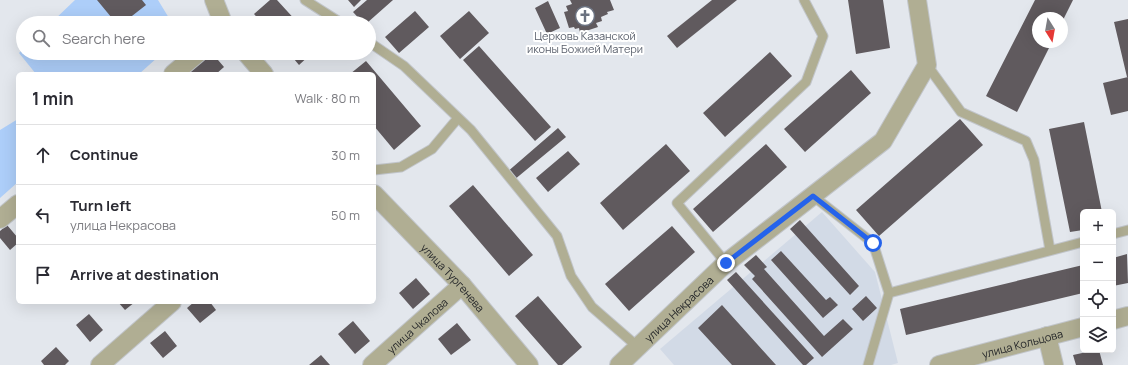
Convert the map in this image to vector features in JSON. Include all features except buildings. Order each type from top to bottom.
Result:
[{"type":"street","points":[[214,0],[220,16]]},
{"type":"street","points":[[917,0],[927,66]]},
{"type":"street","points":[[175,72],[190,60]]},
{"type":"street","points":[[252,60],[262,72]]},
{"type":"street","name":"улица Некрасова","points":[[619,365],[726,263],[884,141],[927,66]]},
{"type":"street","name":"улица Тургенева","points":[[376,196],[462,285],[529,365]]},
{"type":"street","points":[[0,219],[16,206]]},
{"type":"street","name":"улица Чкалова","points":[[372,365],[462,285]]},
{"type":"street","points":[[100,365],[170,304]]},
{"type":"street","points":[[1116,319],[1128,316]]},
{"type":"street","name":"улица Кольцова","points":[[939,365],[1080,328]]},
{"type":"street","points":[[1047,336],[1054,365]]},
{"type":"lane","points":[[305,0],[330,16]]},
{"type":"lane","points":[[726,263],[677,203],[806,82],[823,36],[804,0]]},
{"type":"lane","points":[[376,47],[404,66],[471,130],[557,236],[571,276],[592,307],[638,347]]},
{"type":"lane","points":[[927,66],[961,112],[1026,141],[1034,160],[1050,250]]},
{"type":"lane","points":[[376,170],[401,167],[432,149],[458,118]]},
{"type":"lane","points":[[813,196],[873,243],[889,293],[868,365]]},
{"type":"lane","points":[[1116,233],[1128,230]]},
{"type":"lane","points":[[889,293],[1080,243]]},
{"type":"shaded area","points":[[75,0],[158,0],[168,16],[58,16]]},
{"type":"shaded area","points":[[25,60],[155,60],[141,72],[34,72]]},
{"type":"shaded area","points":[[16,120],[16,184],[0,198],[0,130]]},
{"type":"shaded area","points":[[822,212],[875,272],[898,363],[891,365],[674,365],[660,349]]},
{"type":"place","name":"Церковь Казанской иконы Божией Матери","points":[[585,16]]},
{"type":"route","points":[[726,263],[813,196],[873,243]]}]
